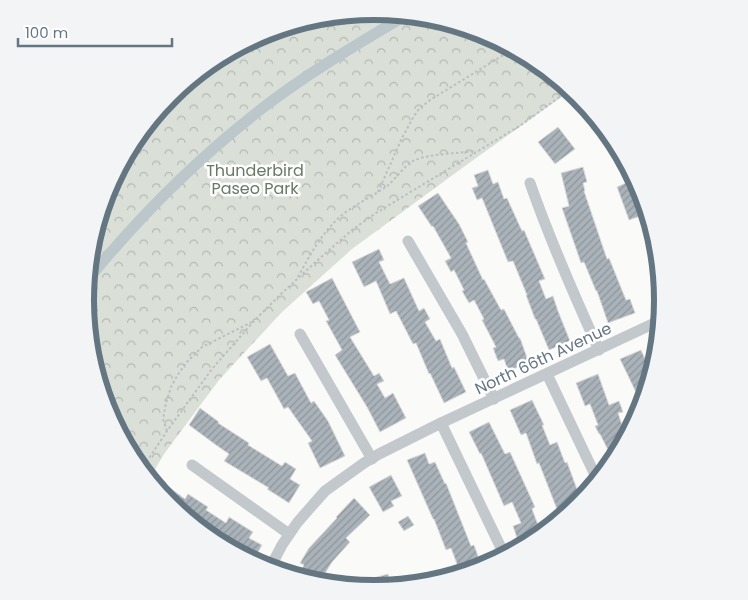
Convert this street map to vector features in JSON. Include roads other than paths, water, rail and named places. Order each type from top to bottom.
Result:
[{"type":"street","points":[[530,183],[566,277],[599,350]]},
{"type":"street","points":[[408,241],[462,334],[494,399]]},
{"type":"street","name":"North 66th Avenue","points":[[273,561],[289,534],[325,491],[372,459],[441,424],[653,327]]},
{"type":"street","points":[[300,334],[372,459]]},
{"type":"street","points":[[547,374],[594,473]]},
{"type":"street","points":[[441,424],[502,549]]},
{"type":"street","points":[[192,465],[289,534]]},
{"type":"waterway","points":[[96,270],[149,210],[214,148],[277,97],[396,21]]},
{"type":"park label","name":"Thunderbird Paseo Park","points":[[255,179]]}]
